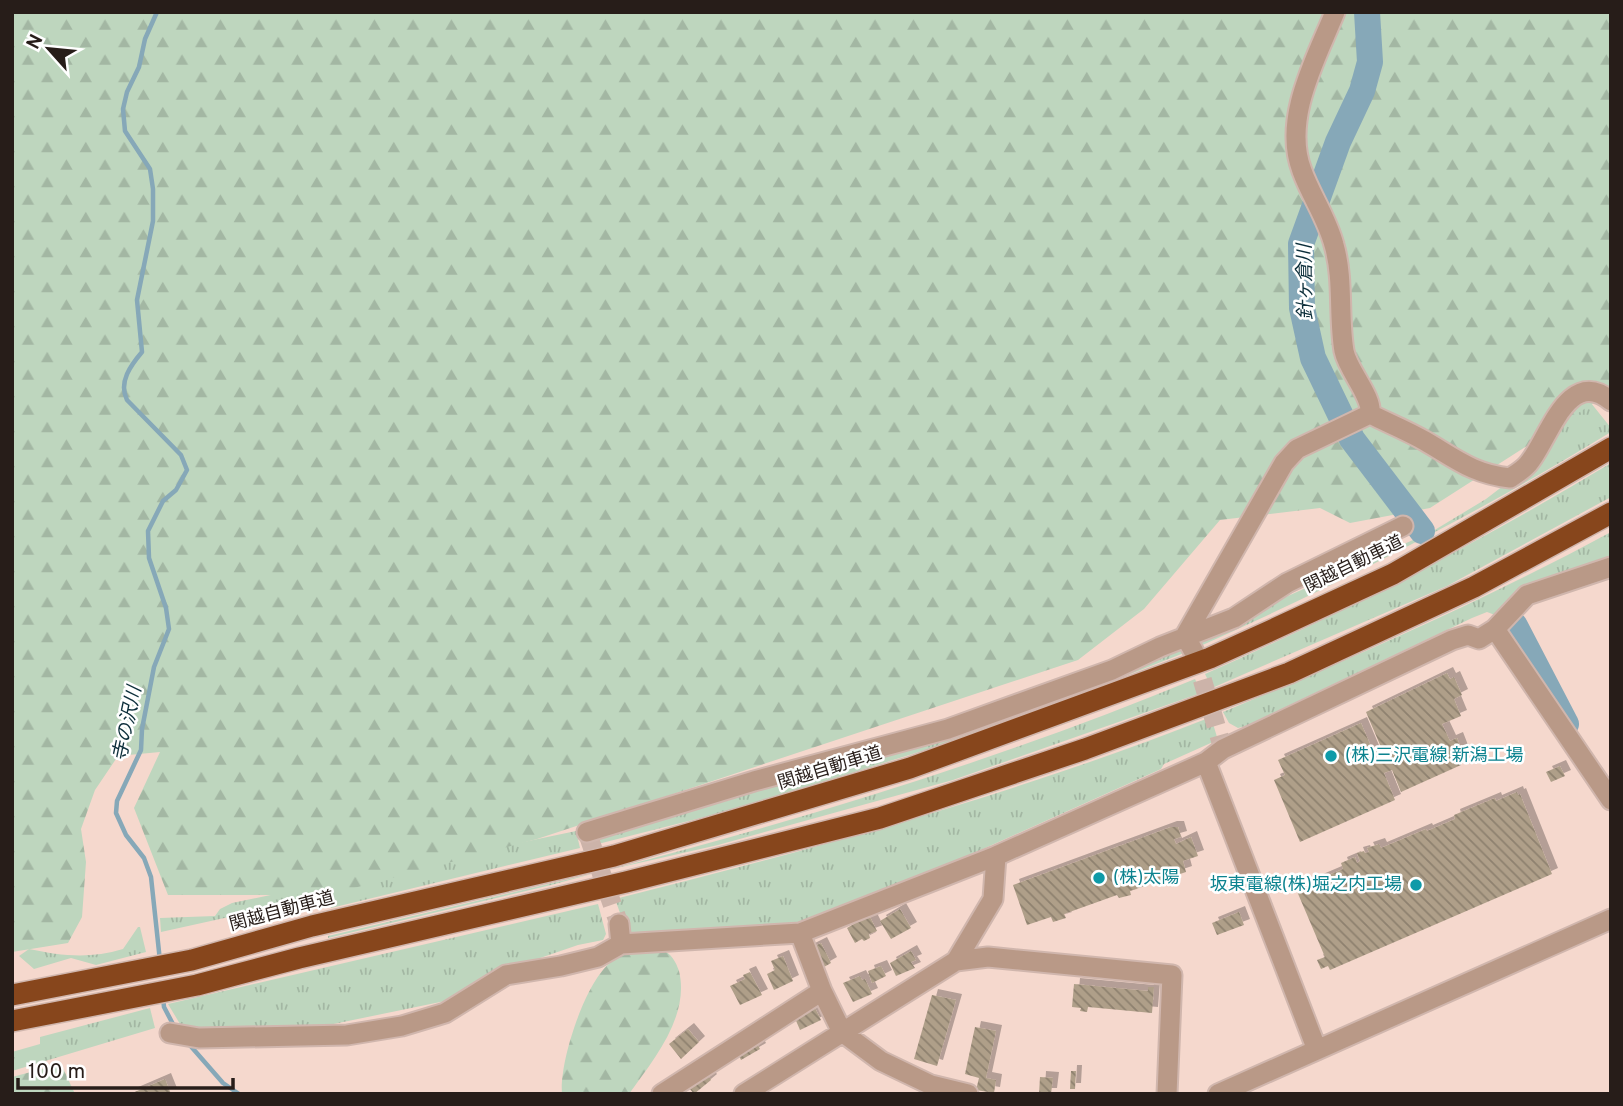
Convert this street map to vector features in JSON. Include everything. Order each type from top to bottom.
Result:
[{"type":"highway","name":"関越自動車道","points":[[12,995],[192,960],[313,926],[614,856],[910,768],[1210,658],[1392,574],[1611,448]]},
{"type":"highway","points":[[12,1021],[197,985],[880,818],[1085,749],[1289,673],[1474,587],[1611,513]]},
{"type":"street","points":[[1335,12],[1306,83],[1298,118],[1297,149],[1301,170],[1324,216],[1334,246],[1340,281],[1344,352],[1352,374],[1371,407],[1370,414]]},
{"type":"street","points":[[1370,414],[1424,440],[1458,462],[1489,476],[1510,478],[1528,465],[1560,409],[1578,394],[1604,395],[1611,401]]},
{"type":"street","points":[[1189,644],[1284,463],[1297,449],[1370,414]]},
{"type":"street","points":[[587,832],[754,781],[948,729],[1189,644],[1287,583],[1403,526]]},
{"type":"street","points":[[179,1035],[347,1035],[402,1026],[445,1013],[506,975],[561,967],[597,957],[621,944],[800,933],[996,856],[1206,762],[1223,749],[1452,640],[1468,635],[1479,639],[1495,629],[1527,595],[1611,567]]},
{"type":"street","points":[[1495,629],[1611,800]]},
{"type":"street","points":[[1206,762],[1317,1050]]},
{"type":"street","points":[[956,961],[993,899],[996,856]]},
{"type":"street","points":[[1218,1094],[1611,919]]},
{"type":"street","points":[[619,924],[621,944]]},
{"type":"street","points":[[800,933],[822,992],[842,1032],[881,1061],[931,1085],[968,1094]]},
{"type":"street","points":[[744,1094],[956,961],[988,957],[1172,975],[1167,1094]]},
{"type":"street","points":[[662,1094],[822,992]]},
{"type":"green space","points":[[12,12],[1611,12],[1611,392],[1430,508],[1350,523],[1320,508],[1220,520],[1144,609],[1078,660],[537,839],[328,895],[168,895],[134,808],[160,752],[118,756],[95,790],[81,829],[86,862],[82,917],[68,943],[12,952]]},
{"type":"green space","points":[[1587,398],[1611,428],[1611,432],[1407,547],[1196,648],[1194,635],[1234,620],[1433,531],[1486,499],[1529,466],[1550,430]]},
{"type":"green space","points":[[1611,463],[1611,497],[1447,586],[1212,688],[1205,674],[1411,575],[1512,521]]},
{"type":"green space","points":[[1611,532],[1611,560],[1516,591],[1495,615],[1487,612],[1472,618],[1246,726],[1238,728],[1229,723],[1223,712],[1419,627]]},
{"type":"green space","points":[[1181,643],[1184,653],[983,732],[736,809],[594,845],[592,834],[694,803],[723,802],[948,730]]},
{"type":"green space","points":[[1195,679],[1201,693],[953,780],[718,845],[608,870],[905,785],[1051,735]]},
{"type":"green space","points":[[1211,717],[1217,737],[1213,742],[1164,764],[1161,769],[983,849],[835,911],[792,925],[629,938],[615,899],[916,818],[1064,771]]},
{"type":"green space","points":[[576,831],[580,848],[331,908],[328,895],[161,932],[160,918],[215,916],[220,909],[232,903]]},
{"type":"green space","points":[[599,872],[551,885],[328,938],[328,936]]},
{"type":"green space","points":[[598,904],[606,934],[603,940],[578,945],[482,978],[450,1000],[319,1027],[183,1029],[168,1004]]},
{"type":"green space","points":[[138,927],[146,952],[96,965],[71,958],[34,969],[19,956],[29,949],[76,955],[111,952],[123,949]]},
{"type":"green space","points":[[652,948],[665,951],[678,968],[681,988],[679,1004],[668,1036],[629,1094],[562,1094],[569,1043],[583,1004],[601,972],[611,962],[635,949]]},
{"type":"green space","points":[[150,1008],[155,1028],[12,1071],[12,1052],[40,1044],[40,1037]]},
{"type":"green space","points":[[61,1064],[75,1094],[12,1094],[12,1077]]},
{"type":"building","name":"(株)三沢電線 新潟工場","points":[[1447,673],[1450,679],[1454,677],[1462,695],[1454,699],[1461,716],[1442,724],[1450,741],[1457,738],[1462,751],[1456,753],[1461,765],[1401,792],[1392,770],[1384,773],[1395,800],[1300,842],[1274,780],[1285,775],[1278,760],[1361,723],[1378,763],[1386,759],[1366,712]]},
{"type":"building","points":[[1560,766],[1565,776],[1551,782],[1546,772]]},
{"type":"building","name":"坂東電線(株)堀之内工場","points":[[1517,792],[1552,874],[1330,970],[1328,966],[1321,969],[1317,960],[1325,957],[1296,889],[1343,869],[1341,863],[1355,857],[1357,863],[1360,861],[1357,853],[1369,852],[1367,848],[1379,844],[1381,848],[1426,829],[1427,831],[1455,819],[1454,815]]},
{"type":"building","name":"(株)太陽","points":[[1171,827],[1178,827],[1181,837],[1174,839],[1176,844],[1191,837],[1198,856],[1183,861],[1186,872],[1130,891],[1131,895],[1119,898],[1117,895],[1064,914],[1066,918],[1053,922],[1051,917],[1027,925],[1013,885]]},
{"type":"building","points":[[900,909],[911,928],[891,939],[880,921]]},
{"type":"building","points":[[1239,912],[1244,925],[1217,935],[1212,923]]},
{"type":"building","points":[[869,915],[877,931],[869,934],[870,938],[855,943],[847,928]]},
{"type":"building","points":[[821,943],[831,963],[817,971],[803,952]]},
{"type":"building","points":[[911,951],[916,960],[911,962],[915,968],[896,976],[890,963]]},
{"type":"building","points":[[783,956],[793,981],[774,990],[767,974],[775,970],[771,961]]},
{"type":"building","points":[[881,966],[886,976],[872,983],[868,971]]},
{"type":"building","points":[[750,972],[762,995],[740,1005],[730,986],[745,979],[743,975]]},
{"type":"building","points":[[860,976],[862,980],[865,979],[872,994],[853,1002],[843,983]]},
{"type":"building","points":[[1074,984],[1148,991],[1148,987],[1154,987],[1152,1013],[1088,1007],[1087,1012],[1080,1011],[1081,1008],[1072,1007]]},
{"type":"building","points":[[932,995],[956,1000],[937,1066],[914,1059]]},
{"type":"building","points":[[814,1006],[821,1020],[800,1030],[794,1016]]},
{"type":"building","points":[[975,1027],[996,1031],[986,1078],[996,1080],[994,1093],[976,1090],[979,1078],[965,1074]]},
{"type":"building","points":[[688,1029],[699,1042],[681,1059],[669,1044]]},
{"type":"building","points":[[750,1030],[760,1049],[741,1060],[732,1041]]},
{"type":"building","points":[[702,1069],[711,1080],[694,1094],[685,1083]]},
{"type":"building","points":[[1071,1071],[1076,1071],[1075,1089],[1070,1089]]},
{"type":"building","points":[[1040,1077],[1053,1078],[1051,1094],[1039,1094]]},
{"type":"building","points":[[165,1079],[171,1094],[130,1094]]},
{"type":"waterway","name":"寺の沢川","points":[[157,12],[145,39],[139,67],[127,92],[123,109],[125,131],[150,169],[153,189],[153,221],[137,300],[142,352],[130,368],[124,387],[127,400],[181,455],[187,470],[176,490],[163,501],[148,531],[149,558],[166,608],[169,629],[154,667],[142,729],[141,750],[117,801],[116,813],[126,835],[144,858],[151,877],[160,961]]},
{"type":"waterway","name":"針ヶ倉川","points":[[1367,12],[1370,62],[1362,91],[1338,142],[1301,244],[1302,308],[1313,358],[1352,439],[1422,531]]},
{"type":"waterway","name":"針ヶ倉川","points":[[1515,626],[1566,724]]},
{"type":"waterway","name":"寺の沢川","points":[[163,998],[164,1007],[175,1028]]},
{"type":"waterway","name":"寺の沢川","points":[[188,1043],[223,1083],[239,1094]]},
{"type":"tunnel","points":[[1194,652],[1223,749]]},
{"type":"tunnel","points":[[587,832],[619,924]]},
{"type":"place","name":"(株)三沢電線 新潟工場","points":[[1331,756]]},
{"type":"place","name":"(株)太陽","points":[[1099,878]]},
{"type":"place","name":"坂東電線(株)堀之内工場","points":[[1416,885]]}]
